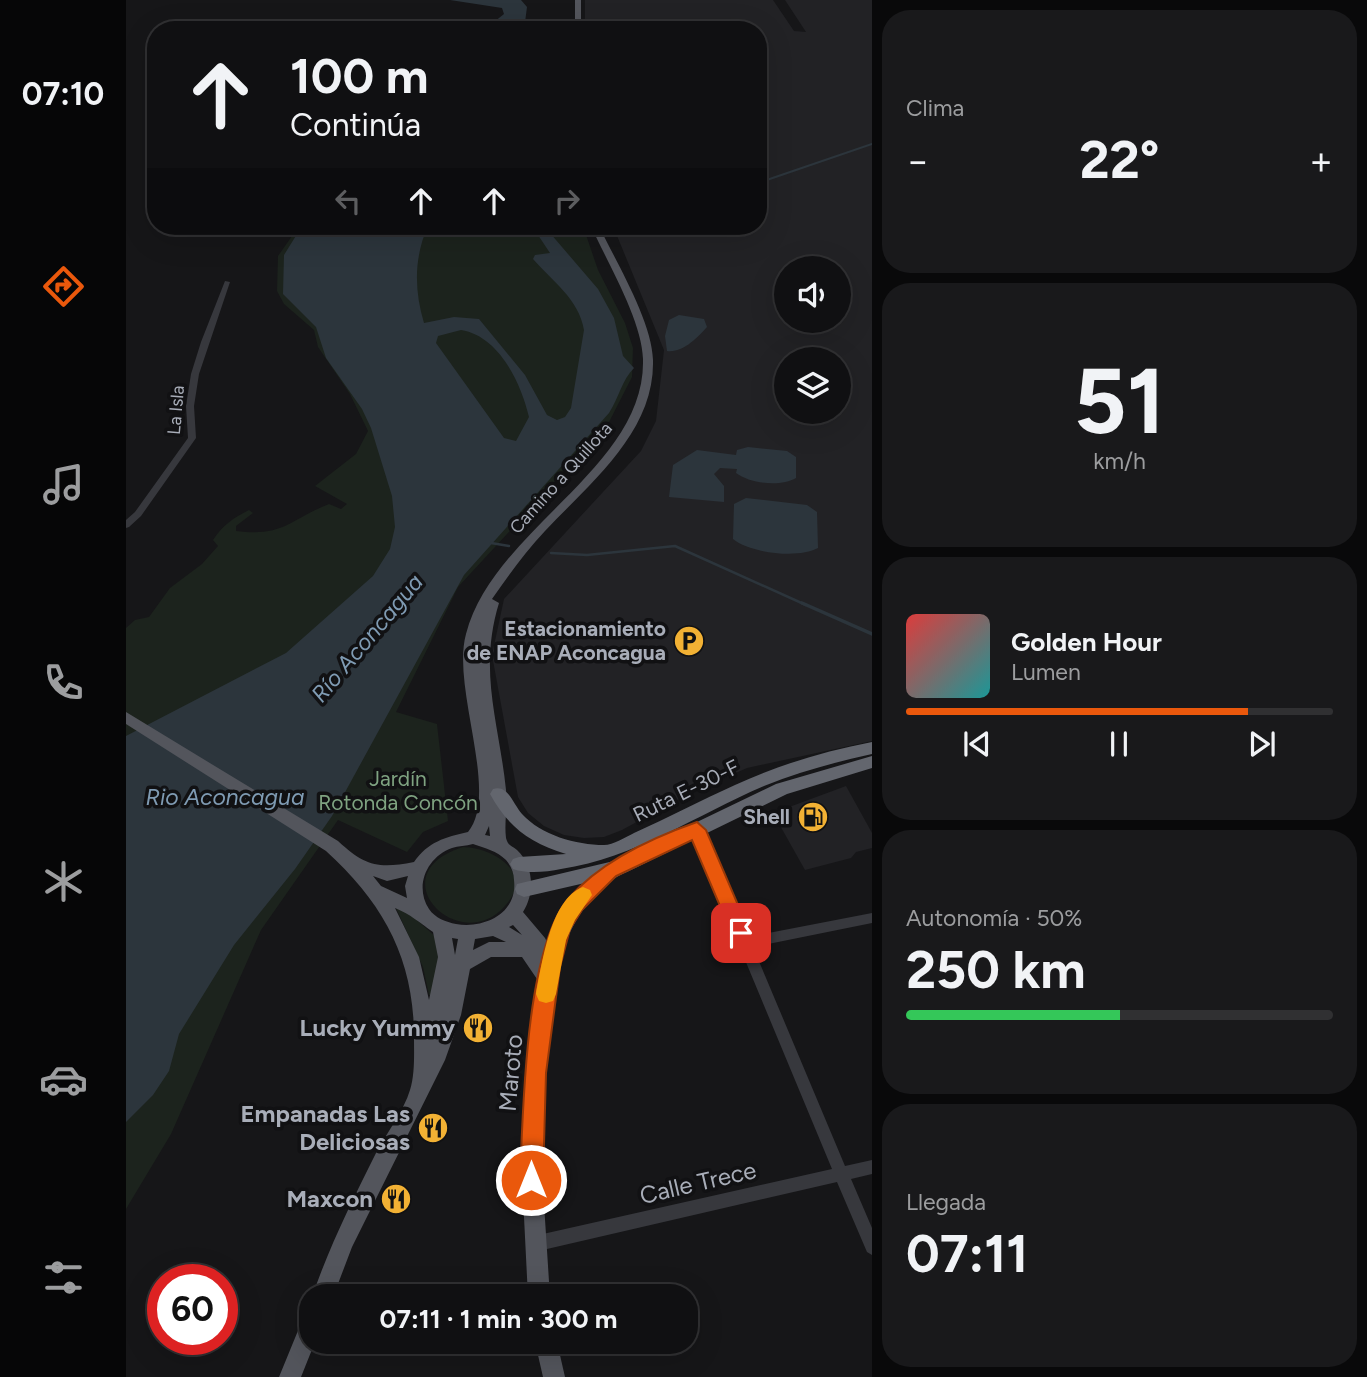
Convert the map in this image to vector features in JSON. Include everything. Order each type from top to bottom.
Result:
[{"type":"highway","name":"Ruta E-30-F","points":[[519,864],[570,862],[621,848],[772,776],[816,761],[872,748]]},
{"type":"highway","name":"Ruta E-30-F","points":[[524,889],[610,870],[782,789],[872,762]]},
{"type":"highway","points":[[499,794],[508,811],[522,826],[551,843],[586,850],[621,848]]},
{"type":"highway","points":[[549,973],[556,940],[568,915],[610,870]]},
{"type":"main road","points":[[578,0],[578,21]]},
{"type":"main road","name":"Camino a Quillota","points":[[473,838],[482,825],[486,807],[469,674],[471,646],[480,610],[491,589],[515,558],[622,440],[639,411],[647,383],[645,343],[599,235]]},
{"type":"main road","name":"Camino a Quillota","points":[[500,845],[496,828],[499,794],[483,679],[482,643],[490,610],[515,558]]},
{"type":"main road","points":[[126,717],[332,846],[353,863],[376,891],[403,933],[420,982],[425,1035],[419,1092]]},
{"type":"main road","points":[[376,891],[422,912],[442,927],[468,933],[493,928],[514,913],[524,889],[524,874],[519,864],[500,845],[473,838],[440,845],[423,858],[416,868],[412,891],[422,912]]},
{"type":"main road","points":[[353,863],[387,874],[416,868]]},
{"type":"main road","points":[[514,913],[540,943],[549,973]]},
{"type":"main road","points":[[436,1060],[435,1013],[447,957],[442,927]]},
{"type":"main road","points":[[493,928],[513,936],[549,973]]},
{"type":"main road","points":[[327,1284],[343,1242],[436,1060],[452,1015],[468,933]]},
{"type":"main road","points":[[461,965],[489,950],[528,949]]},
{"type":"main road","name":"Maroto","points":[[538,1284],[534,1244],[533,1114],[549,973]]},
{"type":"main road","points":[[290,1377],[300,1354]]},
{"type":"main road","points":[[549,1354],[554,1377]]},
{"type":"street","name":"La Isla","points":[[126,525],[138,514],[192,438],[190,408],[195,378],[209,325],[228,282]]},
{"type":"street","points":[[697,830],[872,1247]]},
{"type":"street","points":[[745,943],[872,918]]},
{"type":"street","name":"Calle Trece","points":[[534,1244],[872,1167]]},
{"type":"shaded area","points":[[585,0],[773,0],[794,31],[806,32],[785,0],[872,0],[872,741],[747,768],[690,793],[604,837],[564,835],[544,826],[528,813],[518,797],[492,655],[504,599],[641,451],[656,421],[664,350],[617,235],[767,235],[767,21],[585,21]]},
{"type":"shaded area","points":[[846,786],[872,833],[872,848],[856,852],[851,858],[805,870],[773,813]]},
{"type":"green space","name":"Rio Aconcagua","points":[[293,235],[586,235],[598,270],[625,323],[633,348],[632,377],[607,426],[458,587],[396,712],[437,724],[448,821],[423,832],[407,852],[338,820],[261,930],[171,1134],[126,1209],[126,628],[135,620],[149,617],[170,588],[202,564],[218,546],[213,540],[221,530],[243,513],[249,510],[253,513],[236,526],[236,531],[265,532],[286,526],[329,504],[341,509],[347,504],[315,486],[356,454],[368,431],[350,394],[318,347],[314,330],[284,304],[277,291],[278,256]]},
{"type":"green space","points":[[463,847],[487,852],[508,865],[514,874],[516,884],[513,895],[504,907],[486,920],[466,923],[448,917],[434,906],[426,891],[427,875],[438,859]]},
{"type":"green space","points":[[396,908],[410,914],[437,938],[440,950],[432,995],[429,995],[423,967]]},
{"type":"water","points":[[450,0],[521,0],[527,7],[525,21],[495,21],[504,14],[502,8]]},
{"type":"water","name":"Rio Aconcagua","points":[[296,235],[424,235],[417,274],[418,298],[424,323],[454,317],[479,319],[525,375],[547,415],[557,420],[565,417],[571,408],[584,330],[571,300],[533,259],[535,255],[550,253],[538,235],[552,235],[598,289],[614,318],[623,356],[634,368],[626,378],[609,413],[464,575],[332,816],[295,869],[234,945],[179,1034],[169,1071],[153,1095],[126,1122],[126,736],[286,653],[373,576],[390,549],[395,527],[392,496],[371,428],[362,409],[326,358],[316,327],[283,294],[284,255]],"holes":[[[461,330],[487,341],[514,376],[529,417],[516,441],[504,438],[436,343],[438,336]]]},
{"type":"water","points":[[679,315],[704,319],[707,327],[695,340],[679,350],[667,351],[665,336],[669,320]]},
{"type":"water","points":[[748,447],[787,451],[796,457],[796,478],[782,483],[766,483],[742,477],[736,473],[737,469],[720,468],[714,474],[724,486],[724,502],[669,497],[673,465],[697,450],[736,455],[737,450]]},
{"type":"water","points":[[746,498],[807,505],[817,512],[818,548],[799,553],[774,553],[751,548],[733,539],[734,504]]},
{"type":"waterway","points":[[767,180],[872,144]]},
{"type":"waterway","points":[[491,543],[509,546]]},
{"type":"waterway","points":[[551,553],[587,555],[675,546],[806,605]]},
{"type":"waterway","points":[[802,603],[872,634]]},
{"type":"slow traffic","points":[[546,994],[556,940],[568,915],[583,895]]},
{"type":"place","name":"Estacionamiento de ENAP Aconcagua","points":[[689,641]]},
{"type":"place","name":"Shell","points":[[813,817]]},
{"type":"place","name":"Lucky Yummy","points":[[478,1028]]},
{"type":"place","name":"Empanadas Las Deliciosas","points":[[433,1128]]},
{"type":"place","name":"Maxcon","points":[[396,1199]]},
{"type":"route","points":[[531,1180],[536,1073],[550,967],[561,927],[583,895],[610,870],[697,830],[741,933]]},
{"type":"water label","name":"Río Aconcagua","points":[[367,638]]},
{"type":"park label","name":"Jardín Rotonda Concón","points":[[398,791]]}]
